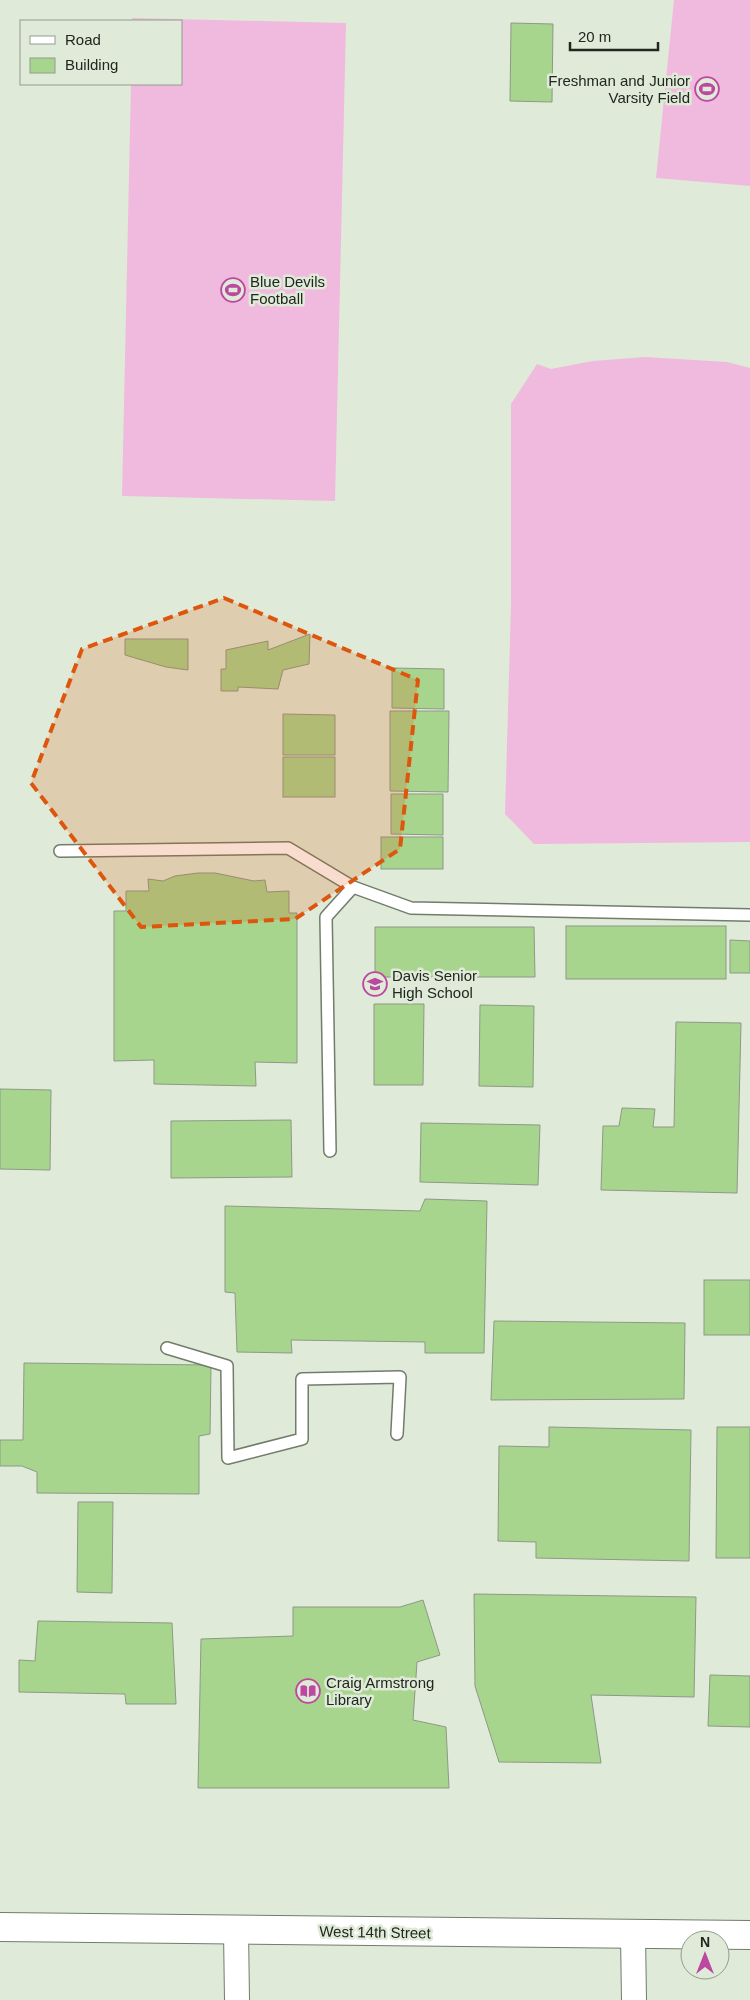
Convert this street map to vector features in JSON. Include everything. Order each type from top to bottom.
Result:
[{"type":"street","name":"West 14th Street","points":[[0,1927],[750,1935]]},
{"type":"street","points":[[236,1930],[236,2000]]},
{"type":"street","points":[[633,1934],[634,2000]]},
{"type":"lane","points":[[60,851],[288,848],[353,888],[411,908],[750,914]]},
{"type":"lane","points":[[330,1151],[326,918],[353,888]]},
{"type":"lane","points":[[167,1348],[227,1366],[228,1458],[302,1439],[302,1379],[400,1377],[397,1434]]},
{"type":"highlighted area","points":[[224,598],[418,680],[400,849],[295,919],[141,927],[31,783],[82,649]]},
{"type":"shaded area","name":"Freshman and Junior Varsity Field","points":[[674,0],[750,0],[750,186],[656,178]]},
{"type":"shaded area","name":"Blue Devils Football","points":[[132,18],[346,23],[335,501],[122,496],[131,85],[182,85],[182,20],[132,20]]},
{"type":"shaded area","points":[[645,357],[727,362],[750,368],[750,842],[534,844],[505,814],[511,605],[511,404],[537,364],[551,369],[593,361]]},
{"type":"building","points":[[511,23],[553,24],[552,102],[510,101]]},
{"type":"building","points":[[310,634],[309,664],[283,670],[278,689],[238,687],[238,691],[221,691],[221,669],[226,669],[226,650],[268,641],[268,650]]},
{"type":"building","points":[[125,639],[188,639],[188,670],[166,667],[125,655]]},
{"type":"building","points":[[392,668],[444,669],[444,709],[392,708]]},
{"type":"building","points":[[390,711],[449,711],[448,792],[390,791]]},
{"type":"building","points":[[283,714],[335,715],[335,755],[283,755]]},
{"type":"building","points":[[283,757],[335,757],[335,797],[283,797]]},
{"type":"building","points":[[391,794],[443,794],[443,835],[391,834]]},
{"type":"building","points":[[381,837],[443,837],[443,869],[381,869]]},
{"type":"building","points":[[215,873],[254,881],[265,880],[267,892],[289,891],[289,913],[297,913],[297,1063],[255,1062],[256,1086],[154,1084],[154,1060],[114,1061],[114,911],[126,911],[126,891],[149,891],[148,879],[163,881],[175,876]]},
{"type":"building","points":[[566,926],[726,926],[726,979],[566,979]]},
{"type":"building","points":[[375,927],[534,927],[535,977],[375,977]]},
{"type":"building","points":[[730,940],[750,941],[750,973],[730,973]]},
{"type":"building","points":[[374,1004],[424,1004],[423,1085],[374,1085]]},
{"type":"building","points":[[480,1005],[534,1006],[533,1087],[479,1086]]},
{"type":"building","points":[[676,1022],[741,1023],[737,1193],[601,1190],[603,1126],[619,1126],[622,1108],[655,1109],[653,1127],[674,1127]]},
{"type":"building","points":[[0,1089],[51,1090],[50,1170],[0,1169]]},
{"type":"building","points":[[291,1120],[292,1177],[171,1178],[171,1121]]},
{"type":"building","points":[[421,1123],[540,1125],[538,1185],[420,1182]]},
{"type":"building","points":[[425,1199],[487,1201],[484,1353],[425,1353],[425,1342],[291,1340],[292,1353],[237,1352],[235,1293],[225,1292],[225,1206],[420,1211]]},
{"type":"building","points":[[704,1280],[750,1280],[750,1335],[704,1335]]},
{"type":"building","points":[[494,1321],[685,1323],[684,1399],[491,1400]]},
{"type":"building","points":[[24,1363],[211,1365],[210,1434],[199,1436],[199,1494],[37,1493],[37,1472],[22,1466],[0,1466],[0,1440],[23,1440]]},
{"type":"building","points":[[549,1427],[691,1430],[689,1561],[536,1558],[536,1542],[498,1541],[499,1446],[549,1447]]},
{"type":"building","points":[[717,1427],[750,1427],[750,1558],[716,1558]]},
{"type":"building","points":[[78,1502],[113,1502],[112,1593],[77,1592]]},
{"type":"building","points":[[474,1594],[696,1597],[694,1697],[591,1695],[601,1763],[499,1762],[475,1686]]},
{"type":"building","name":"Craig Armstrong Library","points":[[423,1600],[440,1655],[417,1662],[413,1720],[446,1727],[449,1788],[198,1788],[201,1639],[293,1636],[293,1607],[400,1607]]},
{"type":"building","points":[[38,1621],[172,1623],[176,1704],[126,1704],[125,1694],[19,1692],[19,1660],[35,1661]]},
{"type":"building","points":[[710,1675],[750,1676],[750,1727],[708,1726]]},
{"type":"place","name":"Freshman and Junior Varsity Field","points":[[707,89]]},
{"type":"place","name":"Blue Devils Football","points":[[233,290]]},
{"type":"place","name":"Davis Senior High School","points":[[375,984]]},
{"type":"place","name":"Craig Armstrong Library","points":[[308,1691]]}]
